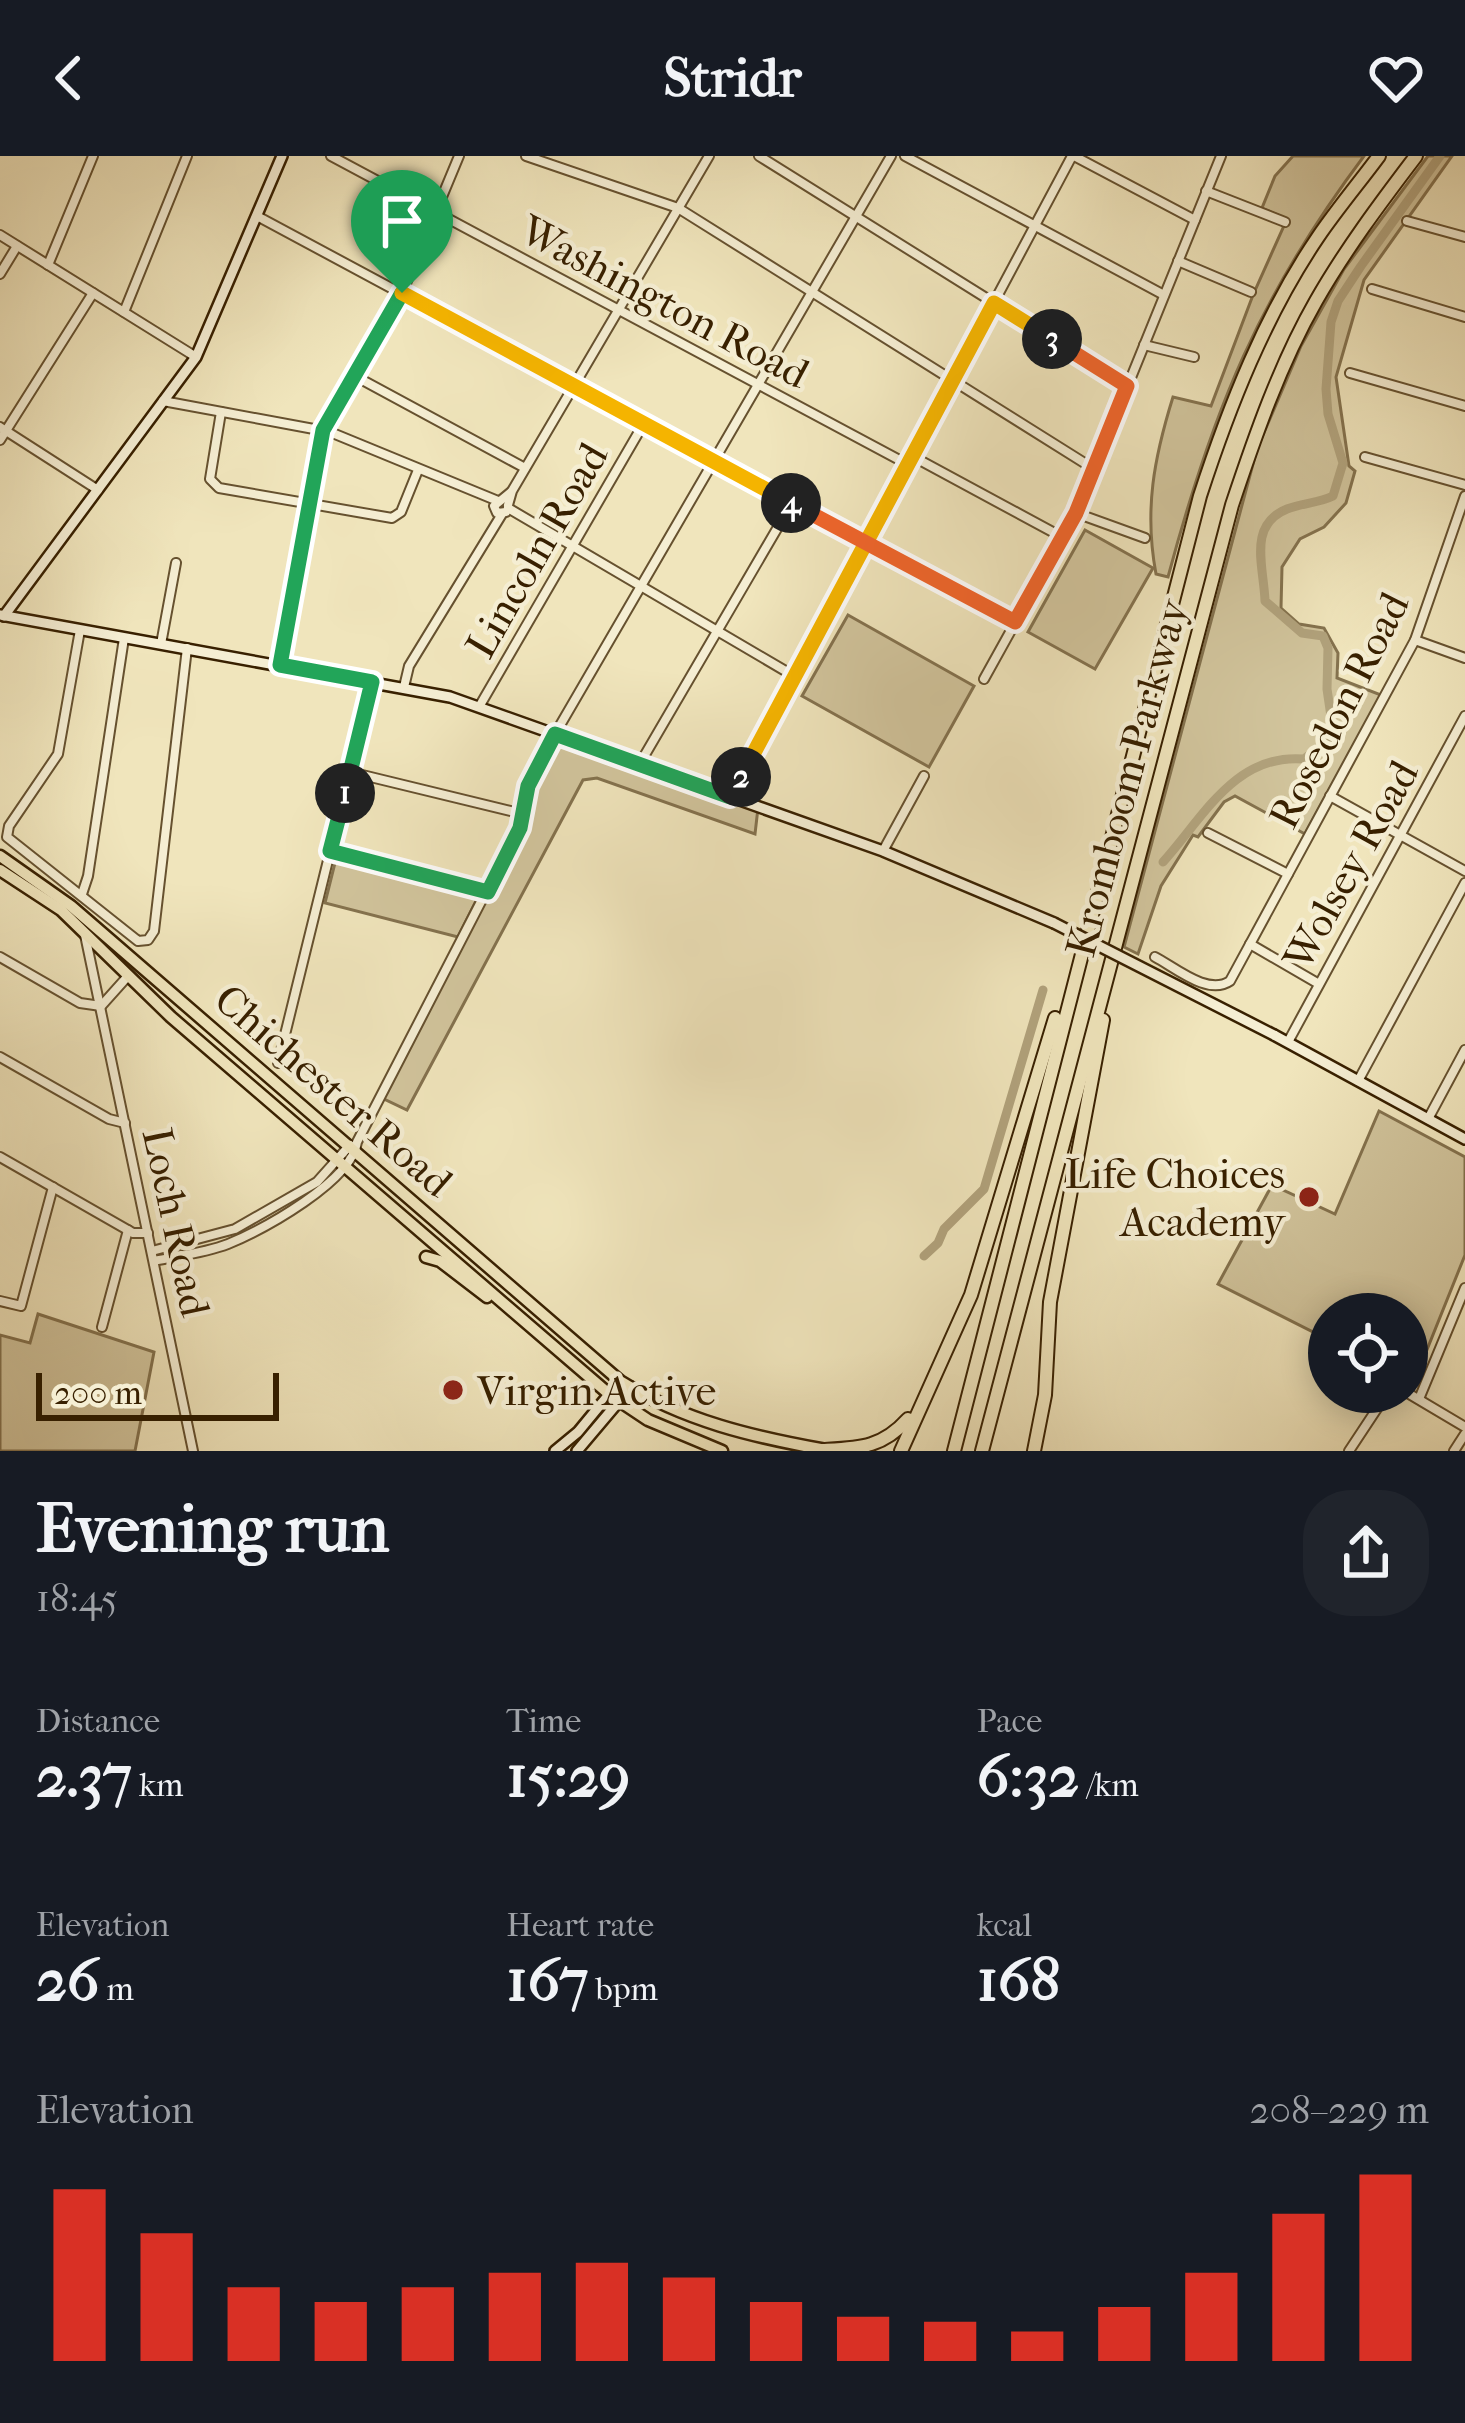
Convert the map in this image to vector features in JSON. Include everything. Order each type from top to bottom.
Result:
[{"type":"highway","name":"Kromboom Parkway","points":[[954,1451],[1078,956],[1219,438],[1289,286],[1318,237],[1379,156]]},
{"type":"highway","name":"Kromboom Parkway","points":[[982,1451],[1250,451],[1316,301],[1373,212],[1416,156]]},
{"type":"highway","points":[[1044,1451],[1053,1283],[1124,919]]},
{"type":"highway","points":[[901,1451],[977,1280],[1054,1020],[1078,956]]},
{"type":"highway","points":[[1034,1451],[1045,1395]]},
{"type":"highway","points":[[826,1450],[884,1442],[919,1405]]},
{"type":"main road","name":"Chichester Road","points":[[0,856],[71,906],[626,1384],[716,1426],[826,1450]]},
{"type":"main road","name":"Chichester Road","points":[[0,870],[43,896],[128,976],[614,1398],[667,1429],[722,1451]]},
{"type":"main road","points":[[426,1258],[440,1261],[490,1299],[501,1301]]},
{"type":"street","points":[[48,266],[93,156]]},
{"type":"street","points":[[124,312],[188,156]]},
{"type":"street","points":[[282,156],[196,357],[2,617],[404,687],[479,706],[883,851],[1054,923],[1465,1139]]},
{"type":"street","name":"Washington Road","points":[[331,156],[758,384],[1062,536]]},
{"type":"street","points":[[280,665],[323,430],[402,293],[459,156]]},
{"type":"street","points":[[526,156],[678,208],[1094,470]]},
{"type":"street","points":[[404,687],[409,667],[709,156]]},
{"type":"street","points":[[759,156],[1127,386]]},
{"type":"street","points":[[153,1256],[234,1241],[327,1187],[353,1147],[488,892],[523,814],[528,786],[555,734],[891,156]]},
{"type":"street","points":[[905,156],[1164,295]]},
{"type":"street","points":[[730,797],[1073,156],[1195,220]]},
{"type":"street","points":[[983,679],[1076,513],[1221,156]]},
{"type":"street","points":[[1207,191],[1285,222]]},
{"type":"street","points":[[257,215],[1015,622]]},
{"type":"street","points":[[1407,220],[1465,237]]},
{"type":"street","points":[[0,235],[196,357]]},
{"type":"street","points":[[0,274],[17,246]]},
{"type":"street","points":[[1178,261],[1251,292]]},
{"type":"street","points":[[1372,290],[1465,317]]},
{"type":"street","points":[[93,292],[2,432],[98,490]]},
{"type":"street","points":[[1144,345],[1194,356]]},
{"type":"street","points":[[1350,373],[1465,406]]},
{"type":"street","points":[[353,376],[525,468]]},
{"type":"street","points":[[164,401],[323,430],[483,497],[794,676]]},
{"type":"street","points":[[221,412],[212,484],[392,518],[400,514],[418,470]]},
{"type":"street","name":"Lincoln Road","points":[[479,706],[644,423]]},
{"type":"street","points":[[1365,457],[1465,485]]},
{"type":"street","name":"Rosedon Road","points":[[1155,957],[1219,987],[1230,981],[1415,640],[1465,496]]},
{"type":"street","points":[[640,765],[792,503]]},
{"type":"street","points":[[1076,513],[1145,538]]},
{"type":"street","points":[[161,644],[176,563]]},
{"type":"street","points":[[80,630],[58,754],[9,826],[7,837],[130,937],[145,941],[154,931],[187,648]]},
{"type":"street","points":[[82,894],[124,638]]},
{"type":"street","points":[[1415,640],[1465,658]]},
{"type":"street","points":[[278,1063],[372,682]]},
{"type":"street","name":"Wolsey Road","points":[[1288,1042],[1465,716]]},
{"type":"street","points":[[350,772],[523,814]]},
{"type":"street","points":[[883,851],[924,776]]},
{"type":"street","points":[[1330,796],[1465,871]]},
{"type":"street","points":[[1208,832],[1288,874]]},
{"type":"street","points":[[330,851],[488,892]]},
{"type":"street","points":[[1358,1081],[1465,883]]},
{"type":"street","name":"Loch Road","points":[[84,934],[193,1451]]},
{"type":"street","points":[[1250,944],[1319,984]]},
{"type":"street","points":[[0,957],[88,1006],[101,1006],[128,976]]},
{"type":"street","points":[[1428,1119],[1465,1050]]},
{"type":"street","points":[[0,1058],[109,1119],[125,1123]]},
{"type":"street","points":[[0,1157],[128,1230],[148,1233]]},
{"type":"street","points":[[0,1301],[16,1307],[22,1303],[53,1187]]},
{"type":"street","points":[[101,1327],[128,1230]]},
{"type":"street","points":[[1428,1377],[1465,1288]]},
{"type":"street","points":[[577,1451],[626,1384]]},
{"type":"street","points":[[555,1451],[614,1398]]},
{"type":"street","points":[[1428,1405],[1465,1431],[1454,1451]]},
{"type":"street","points":[[1349,1451],[1374,1413]]},
{"type":"shaded area","points":[[1293,156],[1364,156],[1295,257],[1268,306],[1222,407],[1168,577],[1156,574],[1153,484],[1173,397],[1211,406],[1287,219],[1262,208],[1275,176]]},
{"type":"shaded area","points":[[1428,156],[1452,156],[1364,280],[1336,377],[1349,466],[1355,471],[1346,503],[1324,527],[1300,539],[1282,567],[1281,608],[1299,624],[1324,628],[1338,653],[1337,678],[1381,695],[1305,834],[1235,796],[1224,802],[1198,837],[1193,835],[1161,886],[1138,954],[1124,947],[1257,449],[1301,346],[1344,269]]},
{"type":"shaded area","points":[[1085,530],[1153,568],[1095,669],[1028,632]]},
{"type":"shaded area","points":[[848,615],[974,686],[929,767],[802,696]]},
{"type":"shaded area","points":[[555,734],[758,808],[755,834],[597,778],[583,780],[407,1110],[382,1098],[519,828],[526,794]]},
{"type":"shaded area","points":[[336,859],[478,897],[458,937],[325,903]]},
{"type":"shaded area","points":[[1379,1111],[1465,1157],[1465,1255],[1428,1347],[1428,1293],[1308,1293],[1308,1329],[1218,1284],[1272,1185],[1335,1214]]},
{"type":"shaded area","points":[[38,1314],[154,1352],[135,1451],[0,1451],[0,1335],[30,1343]]},
{"type":"waterway","points":[[1163,862],[1207,808],[1240,777],[1258,766],[1304,759],[1333,730],[1328,648],[1323,636],[1302,633],[1265,601],[1262,536],[1275,516],[1287,509],[1333,496],[1343,463],[1328,414],[1331,322],[1338,301],[1440,156]]},
{"type":"waterway","points":[[924,1256],[984,1189],[1043,990]]},
{"type":"place","name":"Life Choices Academy","points":[[1309,1197]]},
{"type":"place","name":"Virgin Active","points":[[453,1390]]},
{"type":"route","points":[[402,293],[323,430],[280,665],[372,682],[330,851],[488,892],[520,828],[528,786],[555,734],[730,797],[794,676],[866,543],[994,303],[1127,386],[1076,513],[1015,622],[871,546],[866,543],[859,539],[402,293]]}]
